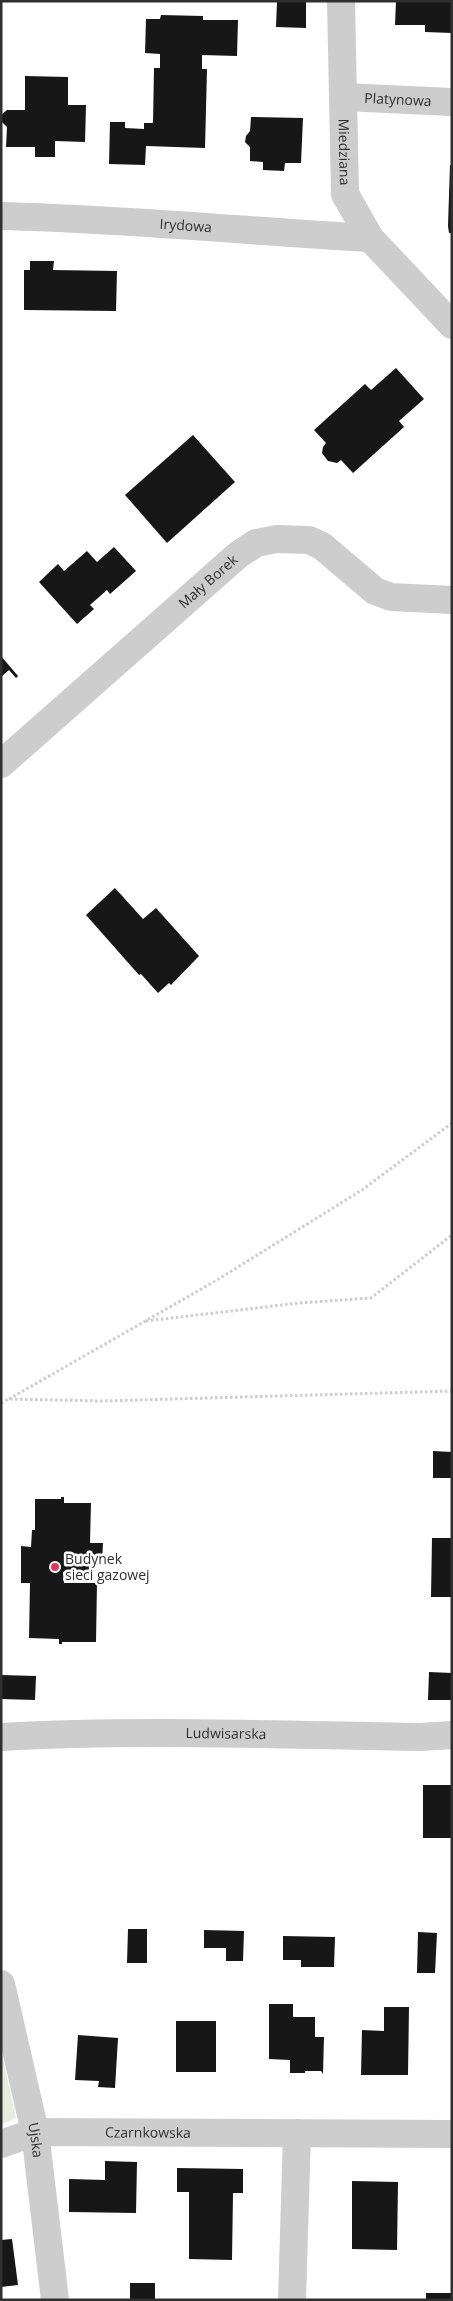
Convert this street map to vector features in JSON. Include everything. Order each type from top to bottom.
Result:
[{"type":"street","name":"Miedziana","points":[[341,1],[345,194],[370,238],[452,325]]},
{"type":"street","name":"Platynowa","points":[[343,97],[452,102]]},
{"type":"street","name":"Irydowa","points":[[1,216],[85,218],[174,226],[370,238]]},
{"type":"street","name":"Mały Borek","points":[[1,764],[238,555],[256,543],[276,539],[309,540],[322,546],[375,591],[391,597],[452,600]]},
{"type":"street","name":"Ludwisarska","points":[[1,1737],[55,1734],[166,1733],[420,1737],[452,1735]]},
{"type":"street","name":"Ujska","points":[[1,1984],[35,2132],[55,2300]]},
{"type":"street","name":"Czarnkowska","points":[[1,2144],[35,2132],[452,2134]]},
{"type":"street","points":[[292,2300],[296,2133]]},
{"type":"path","points":[[1,1403],[217,1280],[362,1190],[452,1123]]},
{"type":"path","points":[[142,1322],[299,1303],[371,1298],[452,1235]]},
{"type":"path","points":[[9,1399],[102,1401],[452,1391]]},
{"type":"shaded area","points":[[1,2050],[16,2118],[1,2125]]},
{"type":"building","points":[[277,1],[306,1],[306,28],[276,27]]},
{"type":"building","points":[[396,1],[452,1],[452,33],[425,32],[425,25],[395,25]]},
{"type":"building","points":[[161,15],[203,16],[203,20],[238,20],[237,56],[202,55],[202,69],[207,69],[205,148],[146,146],[145,165],[109,164],[110,122],[125,122],[125,128],[144,129],[144,123],[153,123],[154,68],[160,68],[160,54],[145,53],[146,19],[160,19]]},
{"type":"building","points":[[25,76],[68,77],[68,105],[86,105],[85,142],[55,141],[55,157],[35,157],[35,147],[6,147],[7,127],[2,122],[1,115],[7,110],[25,110]]},
{"type":"building","points":[[251,117],[303,118],[301,163],[285,163],[284,171],[263,170],[263,162],[250,161],[250,147],[245,142],[246,136],[250,131]]},
{"type":"building","points":[[450,165],[452,165],[452,233],[449,233],[448,226]]},
{"type":"building","points":[[30,261],[54,261],[53,270],[117,271],[116,311],[24,310],[24,270],[30,270]]},
{"type":"building","points":[[396,368],[424,399],[399,421],[404,427],[353,473],[341,460],[337,463],[328,461],[322,453],[326,443],[314,430],[365,384],[371,390]]},
{"type":"building","points":[[193,435],[235,482],[167,543],[125,495]]},
{"type":"building","points":[[114,547],[136,571],[110,594],[107,590],[90,605],[94,609],[77,624],[39,582],[58,564],[64,571],[87,551],[97,562]]},
{"type":"building","points":[[1,656],[18,676],[16,678],[9,670],[1,677]]},
{"type":"building","points":[[115,888],[143,919],[156,908],[199,956],[171,985],[169,983],[158,993],[141,974],[139,975],[86,915]]},
{"type":"building","points":[[433,1451],[452,1452],[452,1478],[433,1478]]},
{"type":"building","name":"Budynek sieci gazowej","points":[[61,1497],[64,1497],[64,1503],[91,1503],[90,1543],[103,1543],[102,1562],[90,1562],[89,1572],[63,1572],[64,1583],[97,1583],[96,1642],[62,1642],[62,1644],[59,1644],[59,1639],[29,1638],[30,1583],[21,1583],[21,1546],[31,1547],[32,1530],[35,1530],[35,1499],[61,1499]]},
{"type":"building","points":[[432,1538],[452,1538],[452,1597],[431,1597]]},
{"type":"building","points":[[429,1672],[452,1673],[452,1700],[428,1700]]},
{"type":"building","points":[[1,1675],[36,1676],[35,1700],[1,1699]]},
{"type":"building","points":[[423,1785],[452,1785],[452,1838],[423,1838]]},
{"type":"building","points":[[128,1929],[147,1929],[147,1963],[127,1963]]},
{"type":"building","points":[[204,1930],[244,1931],[243,1961],[226,1961],[226,1948],[204,1948]]},
{"type":"building","points":[[418,1932],[437,1933],[435,1973],[417,1973]]},
{"type":"building","points":[[283,1936],[335,1937],[334,1967],[301,1967],[301,1960],[283,1960]]},
{"type":"building","points":[[269,2004],[293,2004],[293,2017],[315,2017],[315,2037],[324,2037],[323,2074],[321,2071],[290,2073],[290,2060],[269,2059]]},
{"type":"building","points":[[384,2007],[409,2007],[408,2075],[361,2075],[362,2030],[384,2031]]},
{"type":"building","points":[[176,2021],[216,2021],[216,2072],[176,2072]]},
{"type":"building","points":[[78,2035],[118,2038],[115,2088],[98,2087],[99,2081],[75,2080]]},
{"type":"building","points":[[105,2161],[137,2162],[136,2213],[69,2212],[69,2179],[105,2180]]},
{"type":"building","points":[[177,2168],[243,2169],[243,2193],[233,2193],[232,2260],[189,2259],[189,2192],[177,2192]]},
{"type":"building","points":[[352,2181],[398,2182],[397,2250],[352,2249]]},
{"type":"building","points":[[12,2239],[18,2285],[1,2287],[1,2240]]},
{"type":"building","points":[[130,2283],[155,2283],[155,2300],[130,2300]]},
{"type":"building","points":[[426,2293],[452,2293],[452,2300],[426,2300]]},
{"type":"place","name":"Budynek sieci gazowej","points":[[55,1567]]}]
